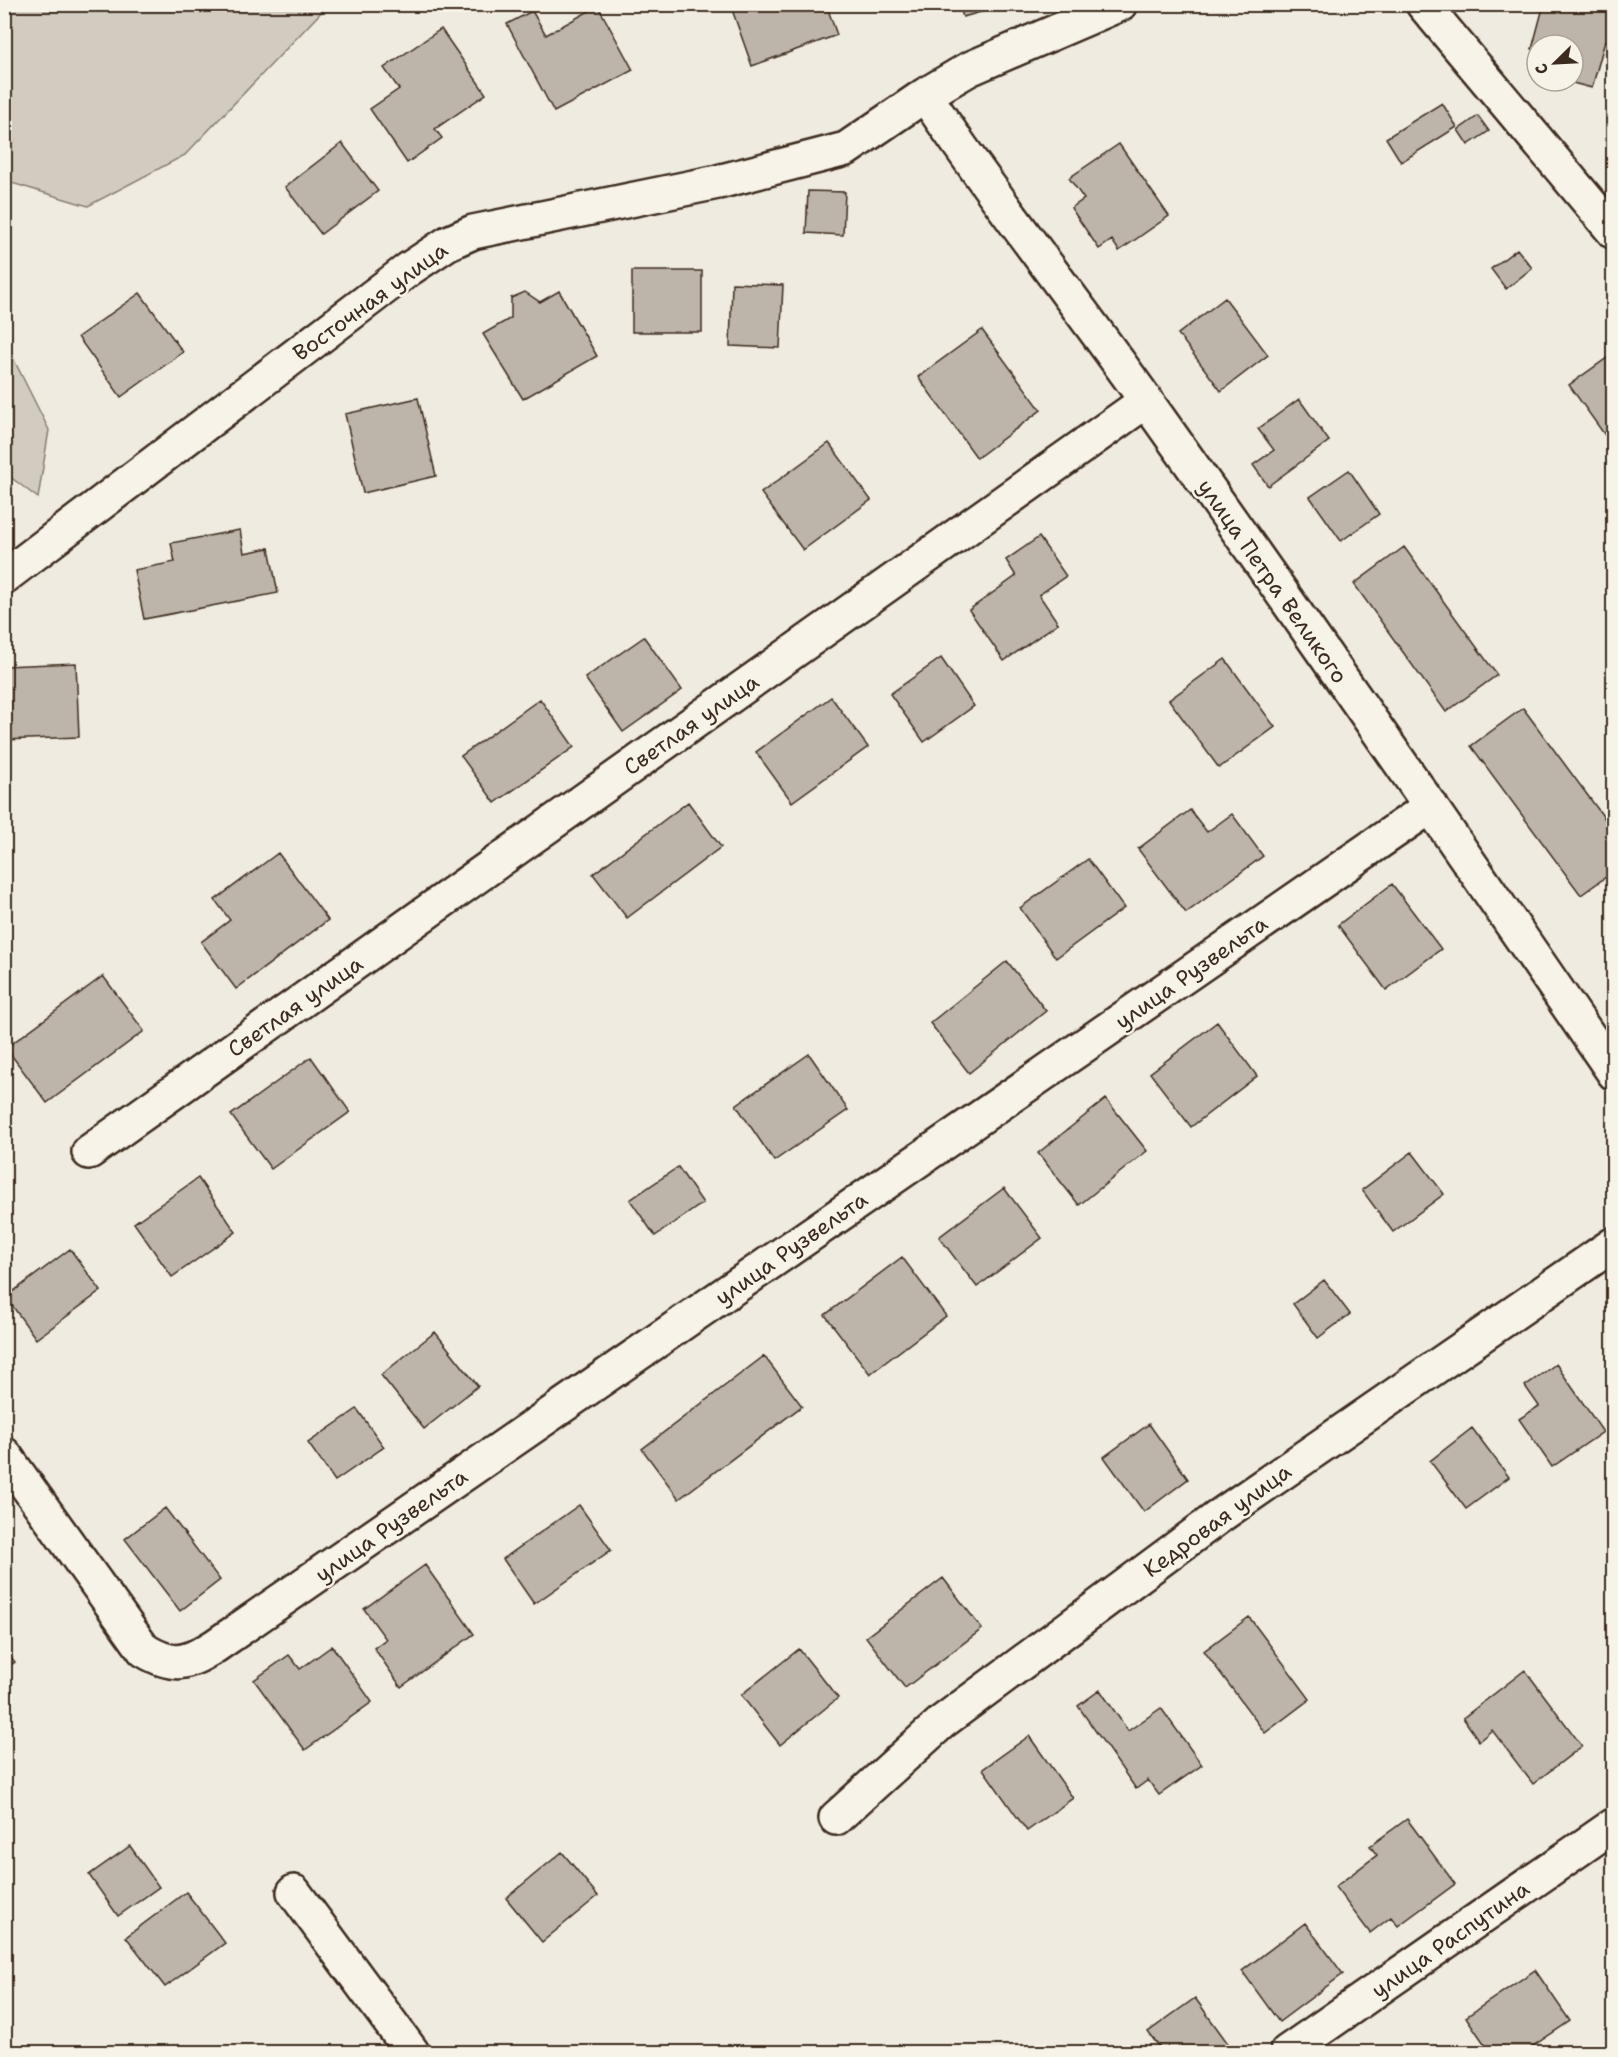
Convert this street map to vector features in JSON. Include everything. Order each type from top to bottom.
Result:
[{"type":"street","name":"Восточная улица","points":[[4,577],[409,269],[448,243],[473,232],[718,182],[846,148],[925,95],[969,69],[1120,4]]},
{"type":"street","points":[[1423,4],[1614,232]]},
{"type":"street","name":"улица Петра Великого","points":[[925,95],[972,165],[1021,228],[1146,401],[1431,806],[1614,1073]]},
{"type":"street","name":"Светлая улица","points":[[89,1152],[1146,401]]},
{"type":"street","name":"улица Рузвельта","points":[[4,1454],[144,1650],[163,1661],[191,1660],[215,1646],[1431,806]]},
{"type":"street","name":"Кедровая улица","points":[[836,1818],[942,1722],[1211,1522],[1614,1244]]},
{"type":"street","name":"улица Распутина","points":[[1287,2052],[1614,1825]]},
{"type":"street","points":[[294,1892],[412,2052]]},
{"type":"shaded area","points":[[4,5],[328,5],[185,155],[88,206],[5,181]]},
{"type":"shaded area","points":[[5,342],[49,430],[38,498],[5,473]]},
{"type":"building","points":[[730,4],[764,4],[765,8],[776,4],[826,4],[837,35],[752,66]]},
{"type":"building","points":[[959,4],[1009,4],[963,17]]},
{"type":"building","points":[[1544,4],[1614,4],[1614,43],[1605,41],[1592,88],[1585,86],[1585,33],[1536,33]]},
{"type":"building","points":[[598,6],[633,70],[554,112],[507,24],[532,11],[546,35]]},
{"type":"building","points":[[441,29],[486,94],[435,129],[442,138],[407,163],[370,109],[399,89],[384,68]]},
{"type":"building","points":[[1442,103],[1457,127],[1401,162],[1386,138]]},
{"type":"building","points":[[1478,116],[1489,131],[1468,145],[1458,130]]},
{"type":"building","points":[[342,143],[378,191],[321,234],[285,187]]},
{"type":"building","points":[[1119,144],[1169,216],[1119,251],[1112,240],[1099,249],[1071,208],[1084,199],[1069,178]]},
{"type":"building","points":[[808,191],[845,192],[843,235],[806,233]]},
{"type":"building","points":[[1517,249],[1532,268],[1506,289],[1491,269]]},
{"type":"building","points":[[632,271],[702,271],[702,332],[632,332]]},
{"type":"building","points":[[732,283],[783,285],[780,348],[730,346]]},
{"type":"building","points":[[559,291],[597,356],[523,399],[483,334],[511,318],[511,298],[525,292],[540,302]]},
{"type":"building","points":[[140,293],[183,352],[121,397],[78,337]]},
{"type":"building","points":[[1225,298],[1268,355],[1221,391],[1178,334]]},
{"type":"building","points":[[982,330],[1041,410],[977,458],[918,377]]},
{"type":"building","points":[[1614,353],[1614,448],[1569,385]]},
{"type":"building","points":[[418,398],[436,476],[363,493],[345,414]]},
{"type":"building","points":[[1299,399],[1329,441],[1268,486],[1253,465],[1274,450],[1258,429]]},
{"type":"building","points":[[829,443],[871,500],[803,550],[761,493]]},
{"type":"building","points":[[1349,470],[1379,514],[1341,541],[1310,497]]},
{"type":"building","points":[[240,530],[244,553],[269,548],[278,593],[144,619],[134,570],[175,562],[171,543]]},
{"type":"building","points":[[1039,537],[1066,576],[1039,595],[1058,623],[1004,661],[969,610],[1016,576],[1006,560]]},
{"type":"building","points":[[1404,547],[1497,675],[1446,712],[1354,584]]},
{"type":"building","points":[[644,637],[682,690],[623,732],[585,678]]},
{"type":"building","points":[[941,658],[974,706],[924,742],[890,694]]},
{"type":"building","points":[[1225,659],[1275,727],[1219,768],[1169,700]]},
{"type":"building","points":[[76,663],[79,737],[4,740],[4,666]]},
{"type":"building","points":[[831,697],[868,747],[792,802],[756,752]]},
{"type":"building","points":[[540,699],[574,747],[495,803],[461,756]]},
{"type":"building","points":[[1523,708],[1614,831],[1614,871],[1581,895],[1471,746]]},
{"type":"building","points":[[688,802],[721,847],[627,918],[593,874]]},
{"type":"building","points":[[1190,810],[1207,832],[1232,814],[1263,856],[1186,913],[1138,849]]},
{"type":"building","points":[[278,853],[328,920],[236,989],[201,942],[230,920],[215,900]]},
{"type":"building","points":[[1088,859],[1124,908],[1056,958],[1020,908]]},
{"type":"building","points":[[1392,884],[1441,949],[1386,990],[1338,925]]},
{"type":"building","points":[[1007,961],[1046,1011],[969,1073],[930,1023]]},
{"type":"building","points":[[103,976],[144,1031],[47,1103],[6,1048]]},
{"type":"building","points":[[1217,1022],[1257,1076],[1191,1127],[1150,1073]]},
{"type":"building","points":[[809,1054],[848,1110],[774,1161],[736,1105]]},
{"type":"building","points":[[311,1057],[350,1112],[271,1169],[231,1115]]},
{"type":"building","points":[[1106,1099],[1147,1151],[1079,1205],[1038,1153]]},
{"type":"building","points":[[1412,1152],[1444,1194],[1393,1232],[1362,1190]]},
{"type":"building","points":[[678,1167],[703,1203],[655,1236],[630,1200]]},
{"type":"building","points":[[198,1178],[236,1232],[172,1277],[134,1223]]},
{"type":"building","points":[[1004,1188],[1042,1238],[977,1287],[939,1237]]},
{"type":"building","points":[[70,1249],[101,1291],[36,1339],[6,1297]]},
{"type":"building","points":[[902,1257],[946,1316],[870,1374],[825,1315]]},
{"type":"building","points":[[1324,1280],[1350,1314],[1318,1338],[1293,1304]]},
{"type":"building","points":[[435,1332],[478,1386],[424,1429],[381,1375]]},
{"type":"building","points":[[764,1356],[802,1406],[679,1499],[642,1449]]},
{"type":"building","points":[[1556,1364],[1603,1432],[1552,1467],[1519,1419],[1539,1406],[1525,1386]]},
{"type":"building","points":[[357,1409],[384,1447],[335,1481],[308,1443]]},
{"type":"building","points":[[1149,1424],[1188,1479],[1144,1512],[1104,1457]]},
{"type":"building","points":[[1472,1428],[1509,1477],[1466,1509],[1430,1461]]},
{"type":"building","points":[[579,1505],[611,1550],[534,1604],[503,1559]]},
{"type":"building","points":[[165,1508],[220,1580],[180,1611],[125,1539]]},
{"type":"building","points":[[425,1565],[474,1634],[401,1687],[374,1648],[386,1639],[364,1609]]},
{"type":"building","points":[[943,1578],[982,1629],[905,1688],[866,1637]]},
{"type":"building","points":[[1249,1617],[1310,1699],[1265,1733],[1204,1651]]},
{"type":"building","points":[[332,1646],[372,1702],[305,1750],[254,1680],[289,1655],[300,1669]]},
{"type":"building","points":[[4,1649],[15,1662],[4,1670]]},
{"type":"building","points":[[799,1649],[838,1698],[780,1745],[741,1695]]},
{"type":"building","points":[[1525,1670],[1582,1746],[1533,1784],[1492,1730],[1479,1741],[1463,1718]]},
{"type":"building","points":[[1100,1690],[1128,1731],[1161,1708],[1202,1765],[1159,1795],[1148,1780],[1136,1789],[1078,1706]]},
{"type":"building","points":[[1029,1736],[1073,1798],[1027,1831],[983,1769]]},
{"type":"building","points":[[1407,1819],[1455,1884],[1398,1926],[1391,1917],[1370,1933],[1335,1887],[1377,1855],[1370,1846]]},
{"type":"building","points":[[130,1846],[159,1887],[118,1916],[89,1875]]},
{"type":"building","points":[[562,1852],[598,1896],[542,1942],[506,1898]]},
{"type":"building","points":[[186,1892],[225,1943],[165,1987],[126,1937]]},
{"type":"building","points":[[1305,1923],[1343,1974],[1279,2022],[1242,1971]]},
{"type":"building","points":[[1535,1970],[1570,2021],[1524,2052],[1490,2052],[1466,2017]]},
{"type":"building","points":[[1195,1998],[1232,2049],[1227,2052],[1163,2052],[1148,2032]]}]
